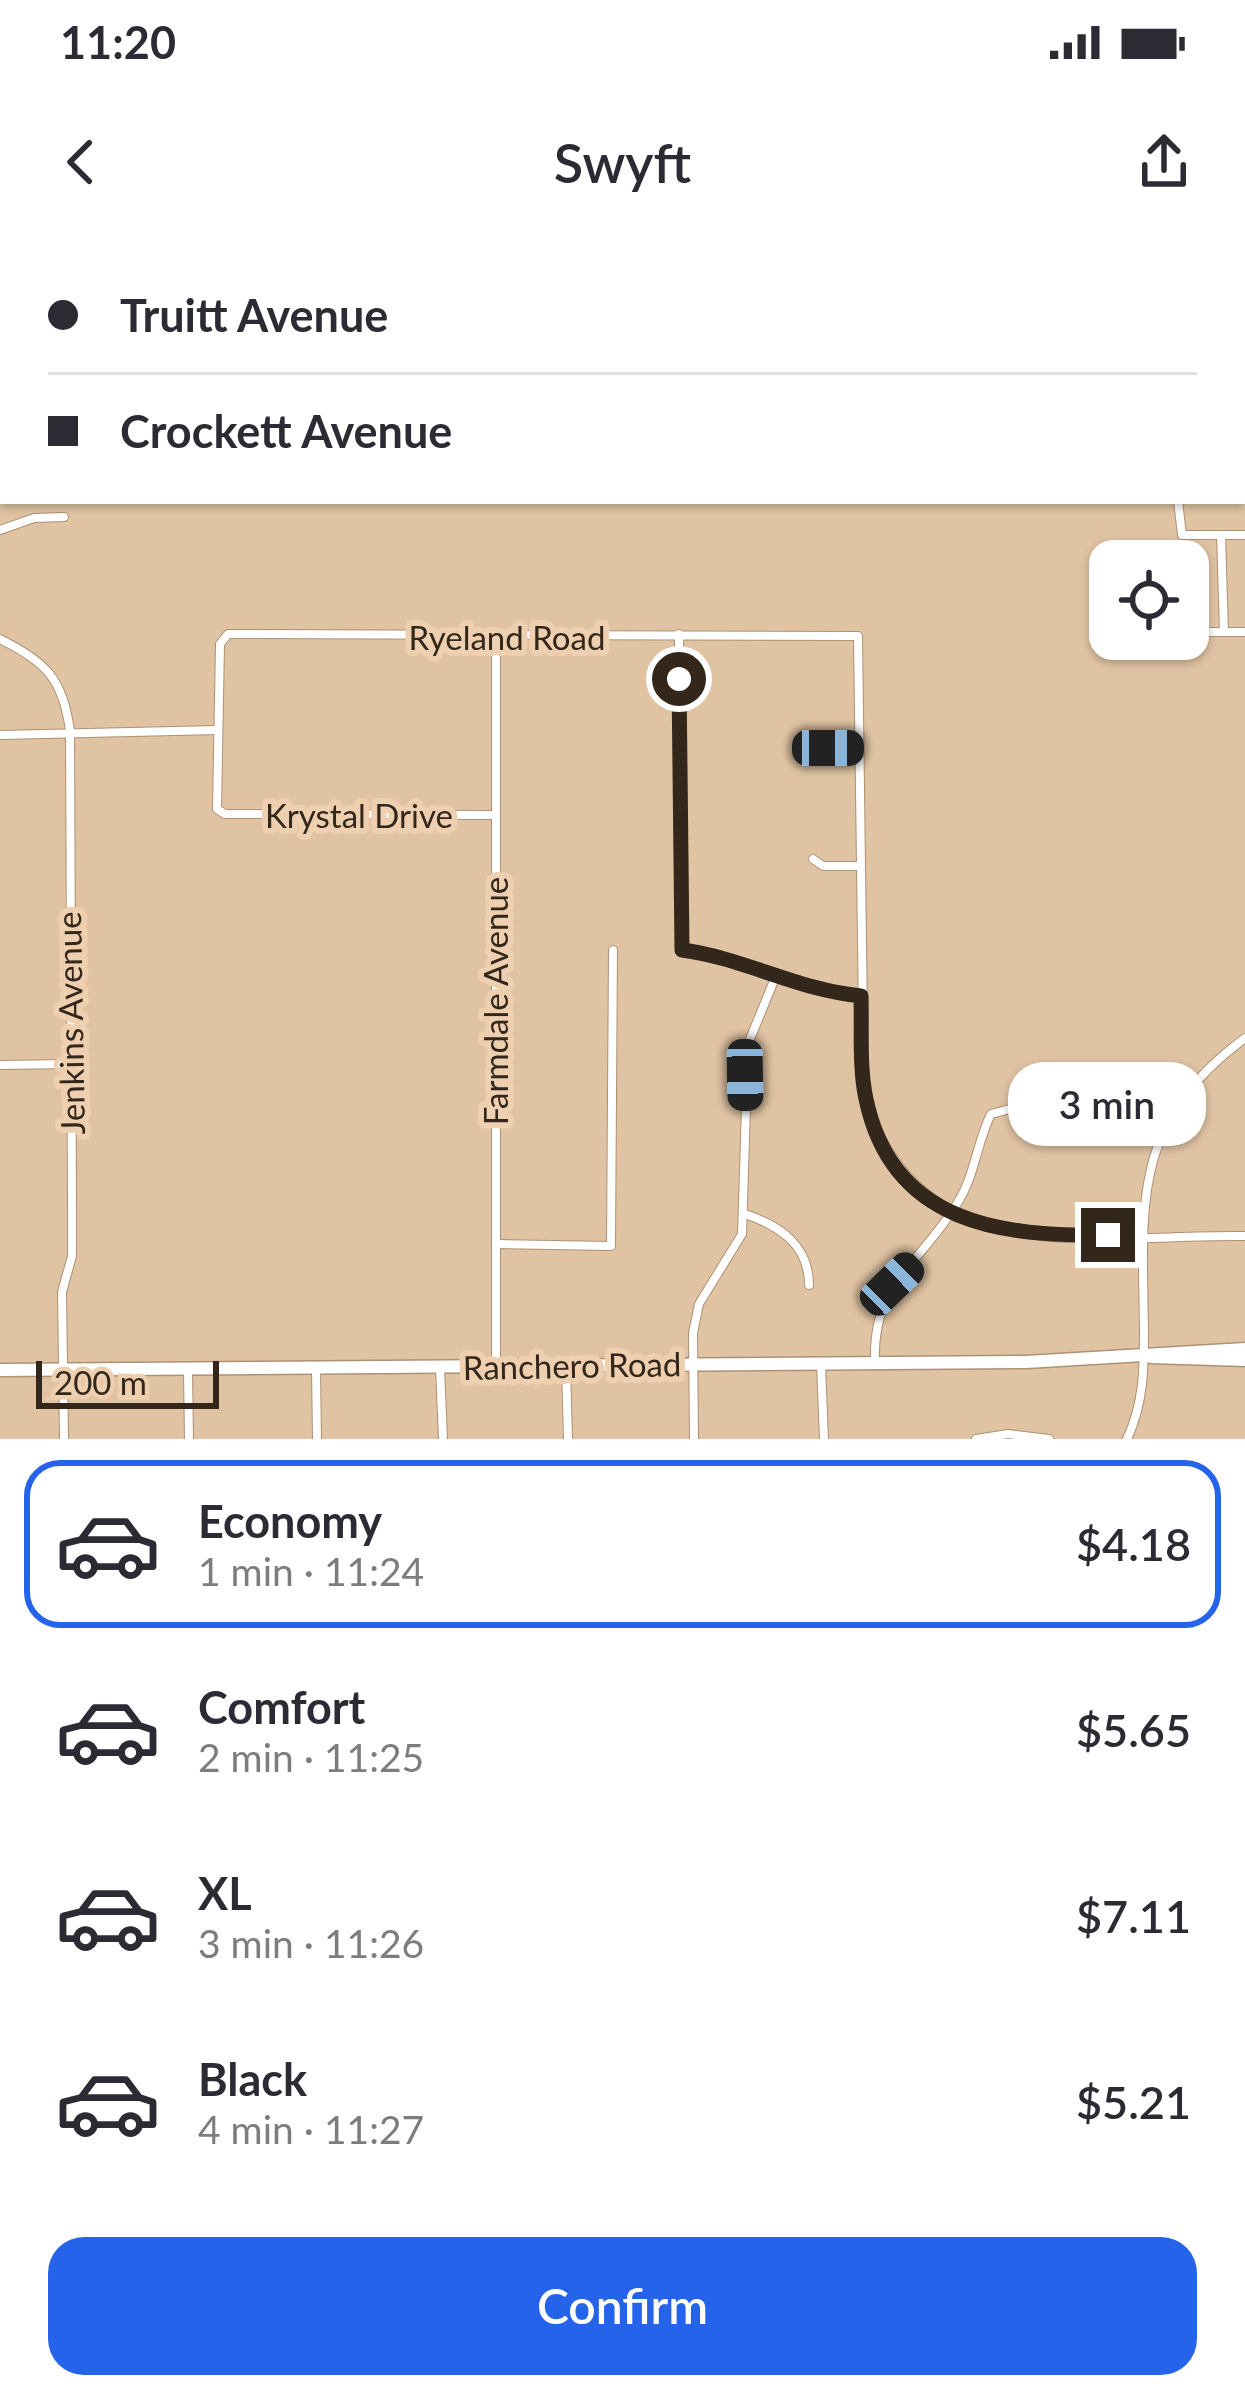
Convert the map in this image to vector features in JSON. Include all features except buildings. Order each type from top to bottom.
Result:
[{"type":"main road","name":"Ranchero Road","points":[[0,1370],[874,1363],[1245,1349]]},
{"type":"main road","name":"Ranchero Road","points":[[1144,1355],[1245,1360]]},
{"type":"street","points":[[1178,504],[1182,535],[1245,535]]},
{"type":"street","points":[[0,530],[34,518],[64,517]]},
{"type":"street","points":[[1221,535],[1224,632]]},
{"type":"street","points":[[1209,632],[1245,632]]},
{"type":"street","name":"Ryeland Road","points":[[218,730],[220,644],[228,634],[858,636],[859,748]]},
{"type":"street","points":[[679,634],[682,950],[730,956],[775,978],[861,996]]},
{"type":"street","name":"Jenkins Avenue","points":[[0,638],[50,670],[64,693],[70,731],[72,1256],[62,1292],[64,1439]]},
{"type":"street","name":"Farmdale Avenue","points":[[496,638],[496,1365]]},
{"type":"street","points":[[0,735],[218,730]]},
{"type":"street","name":"Krystal Drive","points":[[218,730],[214,784],[217,809],[224,814],[494,815]]},
{"type":"street","points":[[798,748],[859,748],[865,1096],[874,1127],[916,1191],[951,1214],[985,1227],[1032,1234],[1245,1236]]},
{"type":"street","points":[[813,859],[823,866],[860,866]]},
{"type":"street","points":[[496,1244],[611,1246],[613,950]]},
{"type":"street","points":[[694,1439],[693,1364],[699,1304],[729,1261],[745,1214],[748,1043],[775,978]]},
{"type":"street","points":[[1127,1439],[1143,1391],[1145,1179],[1162,1128],[1200,1075],[1245,1038]]},
{"type":"street","points":[[0,1065],[70,1064]]},
{"type":"street","points":[[874,1363],[884,1297],[929,1248],[951,1214],[991,1114],[1021,1106]]},
{"type":"street","points":[[745,1214],[786,1234],[801,1251],[809,1285]]},
{"type":"street","points":[[821,1363],[824,1439]]},
{"type":"street","points":[[566,1364],[568,1439]]},
{"type":"street","points":[[440,1366],[443,1439]]},
{"type":"street","points":[[316,1369],[316,1439]]},
{"type":"street","points":[[188,1371],[189,1439]]},
{"type":"street","points":[[976,1439],[1008,1433],[1049,1439]]},
{"type":"route","points":[[679,679],[682,950],[730,956],[778,979],[826,993],[861,996],[865,1096],[874,1127],[916,1191],[951,1214],[997,1230],[1108,1235]]}]
